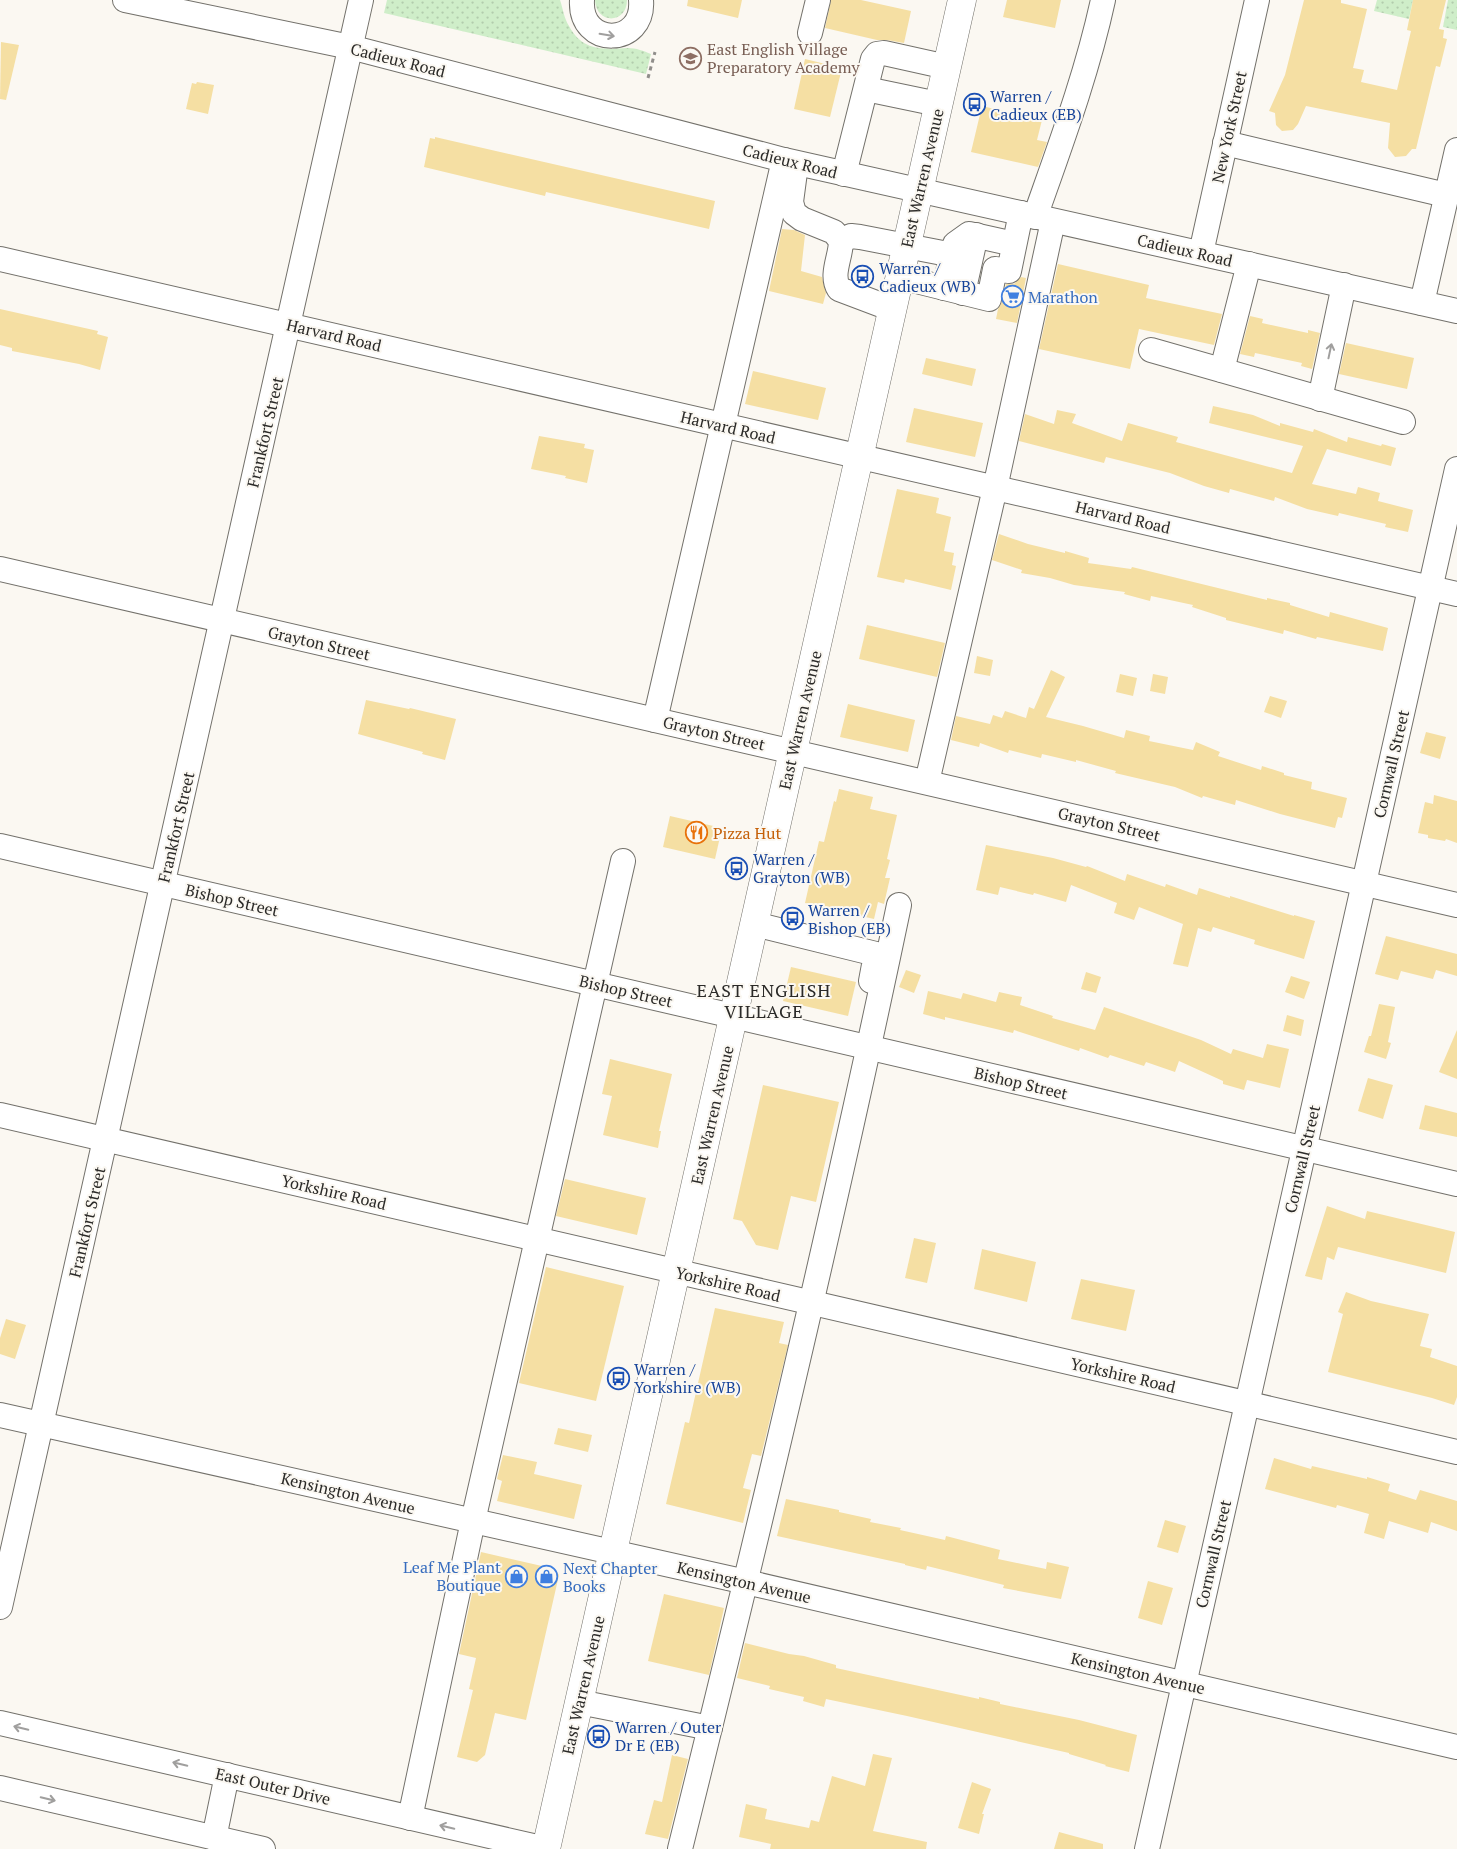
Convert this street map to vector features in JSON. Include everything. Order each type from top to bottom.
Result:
[{"type":"main road","name":"East Warren Avenue","points":[[546,1849],[962,0]]},
{"type":"street","name":"Cadieux Road","points":[[125,0],[350,47],[844,174],[1457,311]]},
{"type":"street","name":"Frankfort Street","points":[[0,1607],[164,884],[361,0]]},
{"type":"street","points":[[582,0],[581,10],[584,19],[597,33],[606,36],[616,36],[633,28],[640,14],[641,0]]},
{"type":"street","points":[[810,33],[818,0]]},
{"type":"street","points":[[927,782],[995,488],[1036,217],[1060,146],[1103,0]]},
{"type":"street","name":"New York Street","points":[[1201,253],[1257,0]]},
{"type":"street","points":[[844,174],[873,59],[877,54],[884,53],[947,67]]},
{"type":"street","points":[[866,88],[938,104]]},
{"type":"street","points":[[1225,143],[1446,195]]},
{"type":"street","points":[[1422,303],[1457,150]]},
{"type":"street","points":[[790,161],[791,202],[794,213],[802,220],[834,232],[841,241],[841,251],[835,273],[835,283],[839,289],[892,309]]},
{"type":"street","points":[[655,720],[722,426],[790,161]]},
{"type":"street","points":[[972,235],[974,204]]},
{"type":"street","points":[[841,241],[851,236],[907,246],[1009,271],[1014,244],[1036,217]]},
{"type":"street","points":[[954,290],[961,259],[955,244],[972,235],[1014,244]]},
{"type":"street","name":"Harvard Road","points":[[0,259],[1457,594]]},
{"type":"street","points":[[1222,370],[1249,264]]},
{"type":"street","points":[[900,277],[989,299],[996,269]]},
{"type":"street","points":[[1320,398],[1344,286]]},
{"type":"street","points":[[1151,350],[1403,422]]},
{"type":"street","name":"Cornwall Street","points":[[1147,1849],[1457,470]]},
{"type":"street","name":"Grayton Street","points":[[0,569],[1457,905]]},
{"type":"street","name":"Bishop Street","points":[[0,846],[1457,1184]]},
{"type":"street","points":[[410,1818],[473,1521],[623,861]]},
{"type":"street","points":[[680,1849],[812,1303],[864,1047],[898,905]]},
{"type":"street","points":[[754,924],[876,954],[864,1047]]},
{"type":"street","name":"Yorkshire Road","points":[[0,1115],[1457,1452]]},
{"type":"street","name":"Kensington Avenue","points":[[0,1415],[746,1582],[1457,1747]]},
{"type":"street","points":[[579,1702],[710,1728]]},
{"type":"street","name":"East Outer Drive","points":[[0,1723],[410,1818],[474,1841],[546,1849]]},
{"type":"street","points":[[214,1838],[227,1775]]},
{"type":"street","points":[[0,1788],[263,1849]]},
{"type":"path","points":[[648,78],[654,52]]},
{"type":"green space","points":[[387,0],[560,0],[569,26],[581,41],[587,45],[610,49],[628,48],[651,54],[646,74],[384,13]]},
{"type":"green space","points":[[595,0],[627,0],[626,8],[617,17],[606,17],[600,14]]},
{"type":"green space","points":[[1377,0],[1413,0],[1409,19],[1374,11]]},
{"type":"green space","points":[[1448,0],[1457,0],[1457,30],[1443,27]]},
{"type":"building","points":[[688,0],[742,0],[738,18],[687,6]]},
{"type":"building","points":[[831,0],[861,0],[911,11],[904,43],[877,40],[825,28]]},
{"type":"building","points":[[1007,0],[1061,0],[1055,28],[1003,17]]},
{"type":"building","points":[[1304,0],[1341,0],[1341,3],[1367,9],[1353,68],[1364,70],[1361,82],[1397,90],[1411,31],[1407,30],[1413,0],[1446,0],[1439,29],[1444,30],[1443,38],[1447,39],[1440,67],[1436,66],[1416,149],[1412,149],[1406,156],[1395,157],[1388,148],[1390,123],[1306,106],[1298,124],[1293,130],[1282,131],[1276,125],[1275,113],[1269,111],[1285,75]]},
{"type":"building","points":[[1,42],[19,45],[6,100],[0,99]]},
{"type":"building","points":[[805,59],[842,68],[830,117],[794,109]]},
{"type":"building","points":[[197,82],[214,85],[208,114],[186,109],[192,83],[196,84]]},
{"type":"building","points":[[982,106],[1042,120],[1037,140],[1047,142],[1038,167],[971,152]]},
{"type":"building","points":[[435,137],[715,201],[709,229],[546,192],[545,196],[424,167],[430,138],[435,139]]},
{"type":"building","points":[[782,229],[794,230],[805,235],[801,271],[822,277],[826,293],[823,304],[769,291]]},
{"type":"building","points":[[1058,264],[1149,285],[1146,298],[1222,314],[1214,345],[1139,329],[1130,369],[1039,349]]},
{"type":"building","points":[[1021,277],[1026,278],[1017,323],[996,319],[1006,284],[1014,284]]},
{"type":"building","points":[[0,309],[98,331],[97,334],[108,337],[100,370],[12,351],[12,348],[0,345]]},
{"type":"building","points":[[1250,316],[1263,319],[1262,323],[1308,333],[1308,330],[1320,333],[1312,369],[1301,366],[1302,363],[1255,353],[1254,357],[1240,354]]},
{"type":"building","points":[[1346,343],[1414,358],[1407,389],[1339,374]]},
{"type":"building","points":[[926,358],[976,369],[972,386],[922,374]]},
{"type":"building","points":[[753,371],[826,388],[818,420],[745,404]]},
{"type":"building","points":[[1213,406],[1253,415],[1280,426],[1280,423],[1313,432],[1314,429],[1347,442],[1348,437],[1396,448],[1391,466],[1327,449],[1312,484],[1356,494],[1358,487],[1380,493],[1378,501],[1413,510],[1408,532],[1385,527],[1386,524],[1339,513],[1338,516],[1307,509],[1275,497],[1274,501],[1230,489],[1229,493],[1170,473],[1106,457],[1104,463],[1019,441],[1025,414],[1054,424],[1057,410],[1076,414],[1072,423],[1122,441],[1128,423],[1178,437],[1176,442],[1292,473],[1303,446],[1209,423]]},
{"type":"building","points":[[914,408],[983,423],[975,457],[906,442]]},
{"type":"building","points":[[539,436],[585,444],[584,448],[594,450],[587,483],[565,478],[566,476],[531,469]]},
{"type":"building","points":[[897,489],[939,498],[936,513],[951,517],[944,551],[954,553],[952,565],[956,566],[951,590],[905,579],[904,583],[877,577]]},
{"type":"building","points":[[999,534],[1028,544],[1089,558],[1088,563],[1131,569],[1132,567],[1267,600],[1267,598],[1290,603],[1290,605],[1329,617],[1330,612],[1388,628],[1383,651],[1317,637],[1316,639],[1284,630],[1283,634],[1226,620],[1226,618],[1192,607],[1193,605],[1151,596],[1150,601],[1124,594],[1125,592],[1074,585],[1050,578],[1021,573],[1022,570],[992,560]]},
{"type":"building","points":[[867,625],[945,643],[937,677],[859,659]]},
{"type":"building","points":[[977,656],[993,660],[990,676],[974,673]]},
{"type":"building","points":[[1051,670],[1065,677],[1046,717],[1124,738],[1126,730],[1150,736],[1149,741],[1193,750],[1196,742],[1220,752],[1218,756],[1261,770],[1262,766],[1284,773],[1284,775],[1312,782],[1311,789],[1347,798],[1342,818],[1338,817],[1335,828],[1236,800],[1235,805],[1203,796],[1202,798],[1175,787],[1115,773],[1116,771],[1076,760],[1076,762],[1042,754],[1041,758],[1009,750],[1008,753],[980,743],[979,747],[951,740],[956,716],[990,724],[993,715],[1002,718],[1005,711],[1026,718],[1029,707],[1034,709]]},
{"type":"building","points":[[1120,674],[1137,678],[1133,696],[1116,692]]},
{"type":"building","points":[[1153,674],[1168,677],[1165,694],[1150,691]]},
{"type":"building","points":[[1270,696],[1287,701],[1281,718],[1264,712]]},
{"type":"building","points":[[366,700],[456,719],[445,760],[358,734]]},
{"type":"building","points":[[848,704],[915,720],[908,752],[840,737]]},
{"type":"building","points":[[1426,732],[1446,737],[1440,759],[1420,753]]},
{"type":"building","points":[[839,789],[873,797],[870,809],[897,815],[887,859],[890,860],[885,878],[890,878],[884,904],[878,902],[874,919],[805,903],[819,841],[824,842],[834,801],[836,802]]},
{"type":"building","points":[[1434,795],[1457,801],[1457,843],[1446,839],[1445,841],[1428,838],[1428,835],[1418,833],[1425,802],[1433,804]]},
{"type":"building","points":[[670,816],[722,828],[715,859],[663,847]]},
{"type":"building","points":[[986,845],[1087,866],[1125,881],[1127,874],[1165,887],[1166,884],[1197,895],[1199,888],[1315,921],[1304,959],[1254,944],[1255,940],[1213,927],[1211,932],[1198,928],[1188,967],[1173,964],[1183,924],[1139,907],[1134,920],[1114,913],[1117,903],[1071,885],[1066,902],[1034,893],[1033,895],[1000,887],[998,895],[976,890]]},
{"type":"building","points":[[1386,936],[1457,954],[1457,976],[1436,970],[1433,979],[1401,971],[1398,980],[1375,974]]},
{"type":"building","points":[[791,967],[856,982],[848,1016],[783,1001]]},
{"type":"building","points":[[906,970],[921,975],[914,993],[899,987]]},
{"type":"building","points":[[1086,972],[1101,977],[1096,993],[1081,989]]},
{"type":"building","points":[[1291,976],[1310,982],[1304,999],[1285,992]]},
{"type":"building","points":[[928,991],[961,999],[963,993],[996,1002],[999,992],[1022,997],[1020,1005],[1053,1016],[1052,1018],[1095,1030],[1104,1007],[1201,1040],[1231,1054],[1233,1049],[1263,1058],[1267,1044],[1289,1049],[1280,1088],[1247,1080],[1244,1090],[1223,1084],[1223,1081],[1179,1061],[1175,1072],[1146,1062],[1144,1066],[1110,1055],[1108,1058],[1080,1048],[1079,1051],[1014,1030],[1013,1033],[945,1017],[945,1020],[923,1014]]},
{"type":"building","points":[[1379,1004],[1395,1007],[1388,1042],[1391,1043],[1386,1059],[1364,1052],[1369,1036],[1371,1036]]},
{"type":"building","points":[[1287,1015],[1304,1020],[1301,1036],[1283,1031]]},
{"type":"building","points":[[1457,1030],[1457,1079],[1439,1072]]},
{"type":"building","points":[[610,1059],[672,1074],[659,1131],[661,1131],[658,1148],[603,1135],[612,1096],[602,1094]]},
{"type":"building","points":[[1368,1078],[1393,1085],[1383,1119],[1358,1111]]},
{"type":"building","points":[[763,1085],[839,1102],[816,1202],[791,1196],[778,1250],[756,1245],[742,1221],[733,1219]]},
{"type":"building","points":[[1425,1105],[1457,1113],[1457,1137],[1419,1129]]},
{"type":"building","points":[[565,1179],[646,1198],[637,1235],[556,1216]]},
{"type":"building","points":[[1327,1206],[1365,1219],[1367,1211],[1455,1232],[1446,1273],[1338,1247],[1334,1260],[1327,1257],[1322,1280],[1305,1276]]},
{"type":"building","points":[[914,1238],[936,1243],[927,1283],[905,1278]]},
{"type":"building","points":[[982,1249],[1036,1262],[1027,1302],[974,1289]]},
{"type":"building","points":[[546,1267],[624,1286],[596,1401],[519,1383]]},
{"type":"building","points":[[1081,1279],[1135,1290],[1126,1331],[1071,1319]]},
{"type":"building","points":[[1346,1292],[1371,1301],[1429,1314],[1420,1346],[1432,1349],[1430,1357],[1457,1366],[1457,1397],[1454,1405],[1328,1372],[1343,1314],[1338,1312]]},
{"type":"building","points":[[715,1308],[784,1322],[779,1343],[788,1345],[761,1456],[752,1454],[743,1488],[751,1490],[743,1523],[666,1504],[685,1422],[689,1423]]},
{"type":"building","points":[[6,1319],[26,1325],[15,1359],[0,1354],[0,1338]]},
{"type":"building","points":[[558,1428],[592,1435],[588,1452],[554,1444]]},
{"type":"building","points":[[503,1455],[537,1462],[534,1474],[582,1485],[574,1519],[497,1501],[502,1481],[497,1479]]},
{"type":"building","points":[[1274,1458],[1311,1469],[1312,1466],[1367,1479],[1367,1477],[1390,1484],[1388,1491],[1416,1500],[1420,1490],[1457,1501],[1457,1531],[1431,1522],[1428,1533],[1389,1521],[1384,1539],[1364,1533],[1369,1514],[1337,1505],[1336,1508],[1265,1489]]},
{"type":"building","points":[[786,1499],[839,1510],[839,1512],[871,1519],[870,1522],[901,1528],[900,1530],[945,1540],[946,1536],[1000,1550],[998,1559],[1046,1569],[1047,1562],[1069,1567],[1061,1599],[1003,1588],[1004,1585],[927,1566],[926,1570],[777,1536]]},
{"type":"building","points":[[1165,1520],[1186,1526],[1178,1553],[1157,1547]]},
{"type":"building","points":[[481,1552],[555,1569],[559,1575],[526,1720],[495,1713],[485,1755],[477,1762],[457,1757],[473,1690],[469,1689],[476,1658],[459,1654]]},
{"type":"building","points":[[1148,1581],[1173,1588],[1162,1625],[1138,1618]]},
{"type":"building","points":[[664,1594],[724,1608],[709,1675],[648,1661]]},
{"type":"building","points":[[745,1643],[804,1656],[836,1665],[836,1668],[979,1699],[979,1697],[1000,1702],[1000,1704],[1079,1720],[1137,1735],[1129,1772],[1105,1766],[1069,1753],[907,1716],[826,1699],[824,1707],[803,1701],[804,1697],[769,1689],[770,1686],[737,1678]]},
{"type":"building","points":[[873,1754],[892,1758],[873,1831],[927,1842],[926,1849],[770,1849],[771,1844],[739,1837],[746,1804],[767,1809],[765,1819],[809,1828],[811,1820],[819,1822],[832,1776],[865,1786]]},
{"type":"building","points":[[672,1755],[688,1759],[668,1839],[645,1834],[654,1800],[662,1802]]},
{"type":"building","points":[[972,1782],[991,1789],[982,1814],[984,1814],[979,1834],[958,1828]]},
{"type":"building","points":[[1059,1832],[1103,1844],[1103,1849],[1054,1849]]},
{"type":"place","name":"East English Village Preparatory Academy","points":[[691,58]]},
{"type":"place","name":"Warren / Cadieux (EB)","points":[[974,105]]},
{"type":"place","name":"Warren / Cadieux (WB)","points":[[863,277]]},
{"type":"place","name":"Marathon","points":[[1012,297]]},
{"type":"place","name":"Pizza Hut","points":[[697,833]]},
{"type":"place","name":"Warren / Grayton (WB)","points":[[737,868]]},
{"type":"place","name":"Warren / Bishop (EB)","points":[[792,919]]},
{"type":"place","name":"Warren / Yorkshire (WB)","points":[[618,1378]]},
{"type":"place","name":"Leaf Me Plant Boutique","points":[[517,1576]]},
{"type":"place","name":"Next Chapter Books","points":[[547,1577]]},
{"type":"place","name":"Warren / Outer Dr E (EB)","points":[[599,1736]]},
{"type":"district","name":"EAST ENGLISH VILLAGE","points":[[764,1001]]}]
